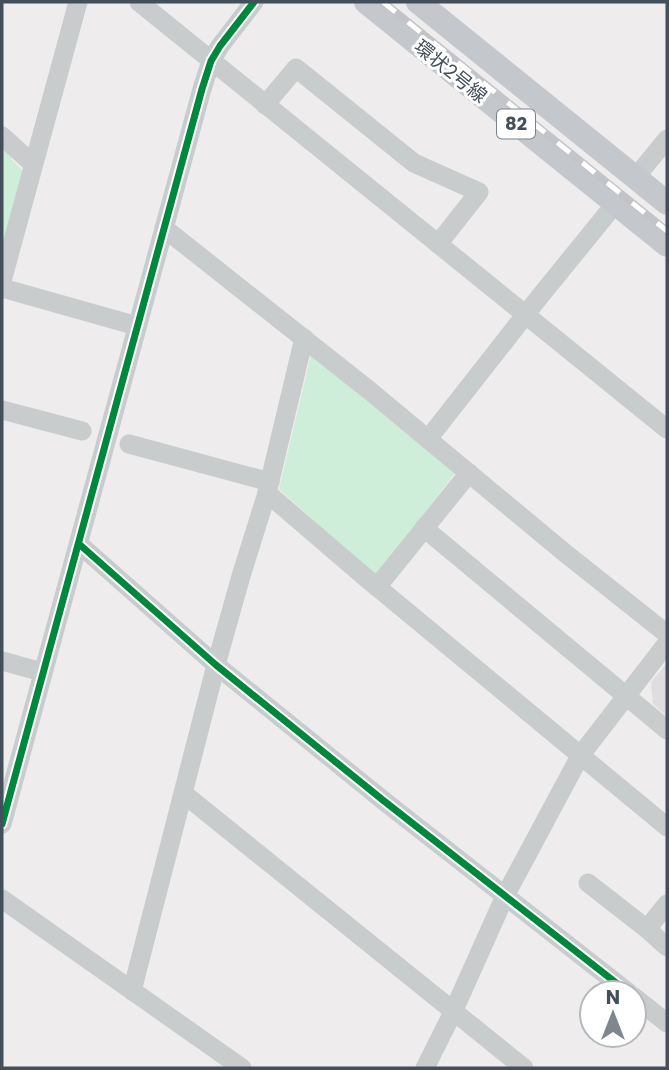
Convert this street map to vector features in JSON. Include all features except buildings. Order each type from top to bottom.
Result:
[{"type":"main road","name":"環状2号線","points":[[366,2],[667,245]]},
{"type":"main road","name":"環状2号線","points":[[418,2],[667,203]]},
{"type":"street","points":[[2,281],[78,2]]},
{"type":"street","points":[[139,2],[667,429]]},
{"type":"street","points":[[2,824],[211,61],[254,2]]},
{"type":"street","points":[[265,104],[296,68],[414,163],[479,192],[438,244]]},
{"type":"street","points":[[2,136],[33,164]]},
{"type":"street","points":[[635,178],[667,139]]},
{"type":"street","points":[[428,439],[615,204]]},
{"type":"street","points":[[164,228],[304,338],[667,634]]},
{"type":"street","points":[[2,288],[137,326]]},
{"type":"street","points":[[132,991],[216,665],[269,488],[304,338]]},
{"type":"street","points":[[2,410],[82,431]]},
{"type":"street","points":[[129,444],[269,488],[377,587],[667,827]]},
{"type":"street","points":[[377,587],[469,473]]},
{"type":"street","points":[[424,528],[667,730]]},
{"type":"street","points":[[79,544],[216,665],[611,979]]},
{"type":"street","points":[[425,1068],[505,896],[580,756],[667,643]]},
{"type":"street","points":[[2,661],[43,672]]},
{"type":"street","points":[[184,794],[524,1068]]},
{"type":"street","points":[[588,883],[667,947]]},
{"type":"street","points":[[2,899],[242,1068]]},
{"type":"street","points":[[647,929],[667,904]]},
{"type":"street","points":[[648,1008],[667,1023]]},
{"type":"shaded area","points":[[667,663],[667,716],[653,704],[651,682]]},
{"type":"green space","points":[[2,142],[14,153],[11,159],[24,172],[2,248]]},
{"type":"green space","points":[[311,355],[455,473],[376,576],[279,489]]},
{"type":"railway","points":[[383,2],[667,231]]},
{"type":"cycle path","points":[[2,824],[202,89],[211,61],[254,2]]},
{"type":"cycle path","points":[[79,544],[216,665],[611,979]]}]
